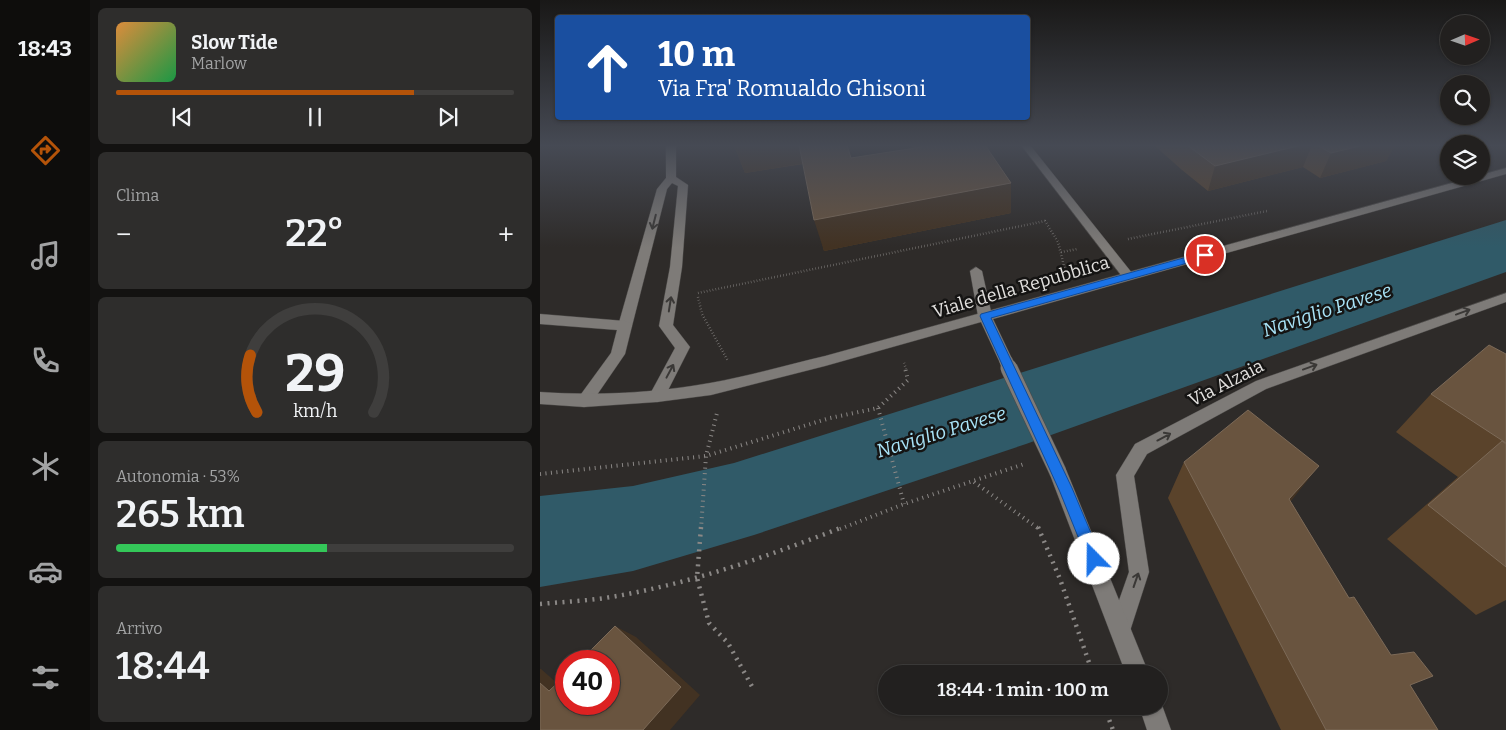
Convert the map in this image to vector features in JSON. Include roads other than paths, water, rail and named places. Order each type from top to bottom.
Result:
[{"type":"street","points":[[584,401],[618,354],[662,189],[670,179]]},
{"type":"street","points":[[657,396],[683,346],[666,326],[676,267],[683,186],[673,179]]},
{"type":"street","points":[[1052,179],[1128,276]]},
{"type":"street","name":"Viale della Repubblica","points":[[540,398],[584,401],[657,396],[724,386],[825,361],[1477,179]]},
{"type":"street","points":[[976,270],[985,316],[1058,472],[1121,626],[1135,665]]},
{"type":"street","name":"Via Alzaia","points":[[1121,626],[1139,572],[1125,475],[1141,449],[1261,385],[1506,297]]},
{"type":"street","points":[[540,319],[625,326]]},
{"type":"street","points":[[1154,715],[1160,730]]},
{"type":"water","name":"Naviglio Pavese","points":[[1506,220],[1506,272],[1026,444],[754,535],[633,571],[540,587],[540,496],[633,486],[734,463]]}]
